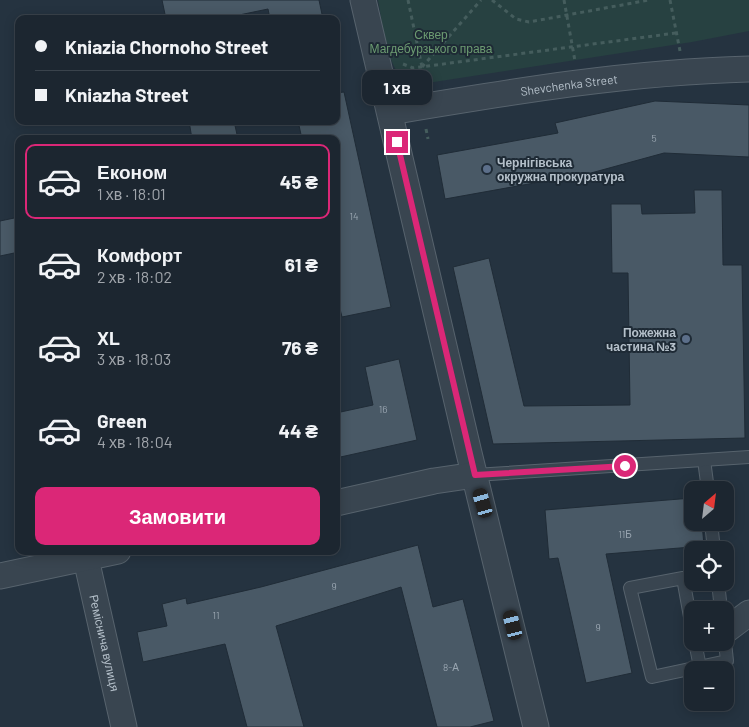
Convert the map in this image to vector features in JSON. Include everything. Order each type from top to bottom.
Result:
[{"type":"street","points":[[363,0],[536,727]]},
{"type":"street","name":"Shevchenka Street","points":[[390,112],[578,82],[684,71],[749,69]]},
{"type":"street","points":[[340,502],[434,481],[475,475]]},
{"type":"street","points":[[0,576],[100,555]]},
{"type":"street","name":"Реміснича вулиця","points":[[86,558],[124,727]]},
{"type":"street","points":[[734,625],[749,614]]},
{"type":"lane","points":[[475,475],[749,457]]},
{"type":"lane","points":[[704,460],[707,481]]},
{"type":"lane","points":[[684,670],[652,677],[630,588],[683,578],[687,601]]},
{"type":"path","points":[[408,0],[422,67]]},
{"type":"path","points":[[422,67],[480,0]]},
{"type":"path","points":[[492,0],[516,19],[529,22],[649,0]]},
{"type":"path","points":[[564,0],[572,47]]},
{"type":"path","points":[[422,67],[676,33],[670,0]]},
{"type":"green space","name":"Сквер Магдебурзького права","points":[[378,0],[749,0],[749,31],[692,42],[421,84],[406,80],[394,66],[386,44]]},
{"type":"building","points":[[162,0],[319,0],[322,15],[269,15],[268,9],[239,15],[165,15]]},
{"type":"building","points":[[340,92],[344,92],[391,307],[342,317],[340,309],[340,135],[301,135],[299,125],[340,125]]},
{"type":"building","points":[[655,101],[749,105],[749,157],[664,153],[569,179],[568,177],[445,199],[437,155],[558,133],[555,123]]},
{"type":"building","points":[[190,125],[235,125],[237,135],[191,135]]},
{"type":"building","name":"Пожежна частина №3","points":[[694,190],[722,190],[723,265],[742,265],[745,438],[493,444],[453,267],[489,258],[524,406],[630,405],[628,273],[612,273],[611,204],[641,204],[642,214],[695,213]]},
{"type":"building","points":[[15,218],[15,253],[0,256],[0,221]]},
{"type":"building","points":[[399,359],[417,440],[340,457],[340,412],[373,405],[365,367]]},
{"type":"building","points":[[684,499],[684,531],[703,531],[704,541],[684,541],[684,548],[606,554],[632,673],[586,683],[558,558],[549,559],[545,510]]},
{"type":"building","points":[[418,545],[433,607],[463,599],[494,721],[470,727],[437,727],[401,587],[276,626],[304,727],[247,727],[225,644],[143,662],[137,632],[167,626],[162,604],[186,598],[187,604],[261,587]]},
{"type":"place","name":"Чернігівська окружна прокуратура","points":[[487,169]]},
{"type":"place","name":"Пожежна частина №3","points":[[686,339]]},
{"type":"route","points":[[397,142],[475,475],[625,466]]}]
